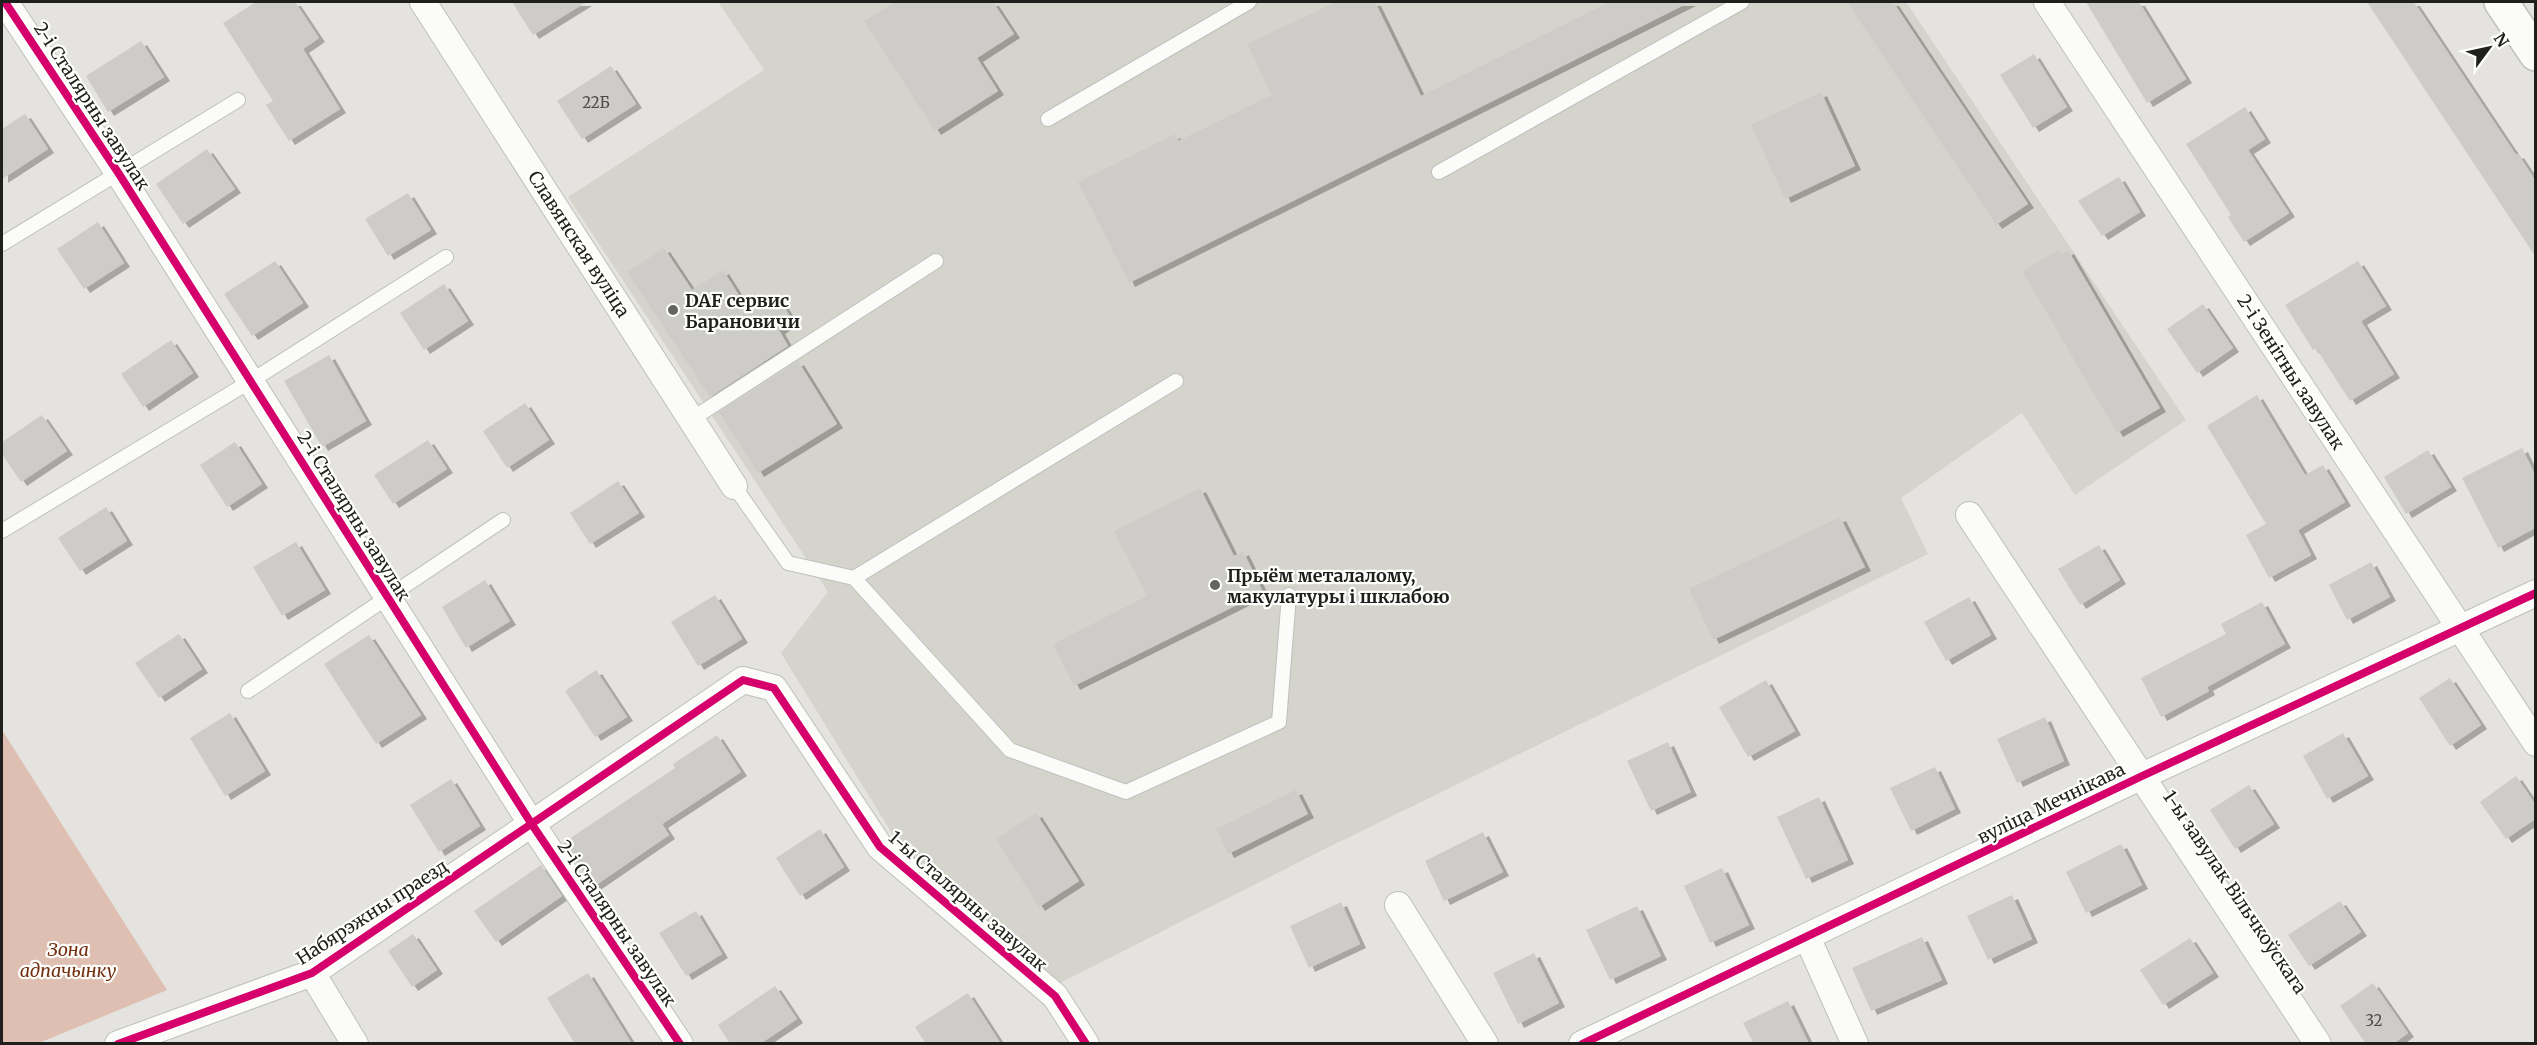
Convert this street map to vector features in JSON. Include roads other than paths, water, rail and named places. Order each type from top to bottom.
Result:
[{"type":"main road","points":[[2500,2],[2535,54]]},
{"type":"street","name":"2-і Сталярны завулак","points":[[5,2],[119,174],[531,823],[680,1044]]},
{"type":"street","name":"Славянская вуліца","points":[[423,2],[734,486]]},
{"type":"street","name":"2-і Зенітны завулак","points":[[2047,2],[2535,743]]},
{"type":"street","name":"1-ы завулак Вільчкоўскага","points":[[1969,515],[2318,1044]]},
{"type":"street","name":"вуліца Мечнікава","points":[[1582,1044],[2140,777],[2535,593]]},
{"type":"street","name":"1-ы Сталярны завулак","points":[[531,823],[743,680],[774,688],[880,847],[1055,996],[1086,1044]]},
{"type":"street","name":"Набярэжны праезд","points":[[118,1044],[312,974],[531,823]]},
{"type":"street","points":[[1398,905],[1485,1044]]},
{"type":"street","points":[[1807,937],[1855,1044]]},
{"type":"street","points":[[312,974],[355,1044]]},
{"type":"lane","points":[[1048,119],[1249,2]]},
{"type":"lane","points":[[1439,172],[1742,2]]},
{"type":"lane","points":[[2,244],[238,100]]},
{"type":"lane","points":[[2,531],[250,381],[446,257]]},
{"type":"lane","points":[[692,419],[936,261]]},
{"type":"lane","points":[[854,578],[1176,381]]},
{"type":"lane","points":[[734,486],[788,563],[854,578],[1010,750],[1126,792],[1279,722],[1289,595]]},
{"type":"lane","points":[[248,691],[389,599],[503,520]]},
{"type":"place","name":"DAF сервис Барановичи","points":[[673,310]]},
{"type":"place","name":"Прыём металалому, макулатуры і шклабою","points":[[1215,585]]},
{"type":"park label","name":"Зона адпачынку","points":[[68,959]]}]
